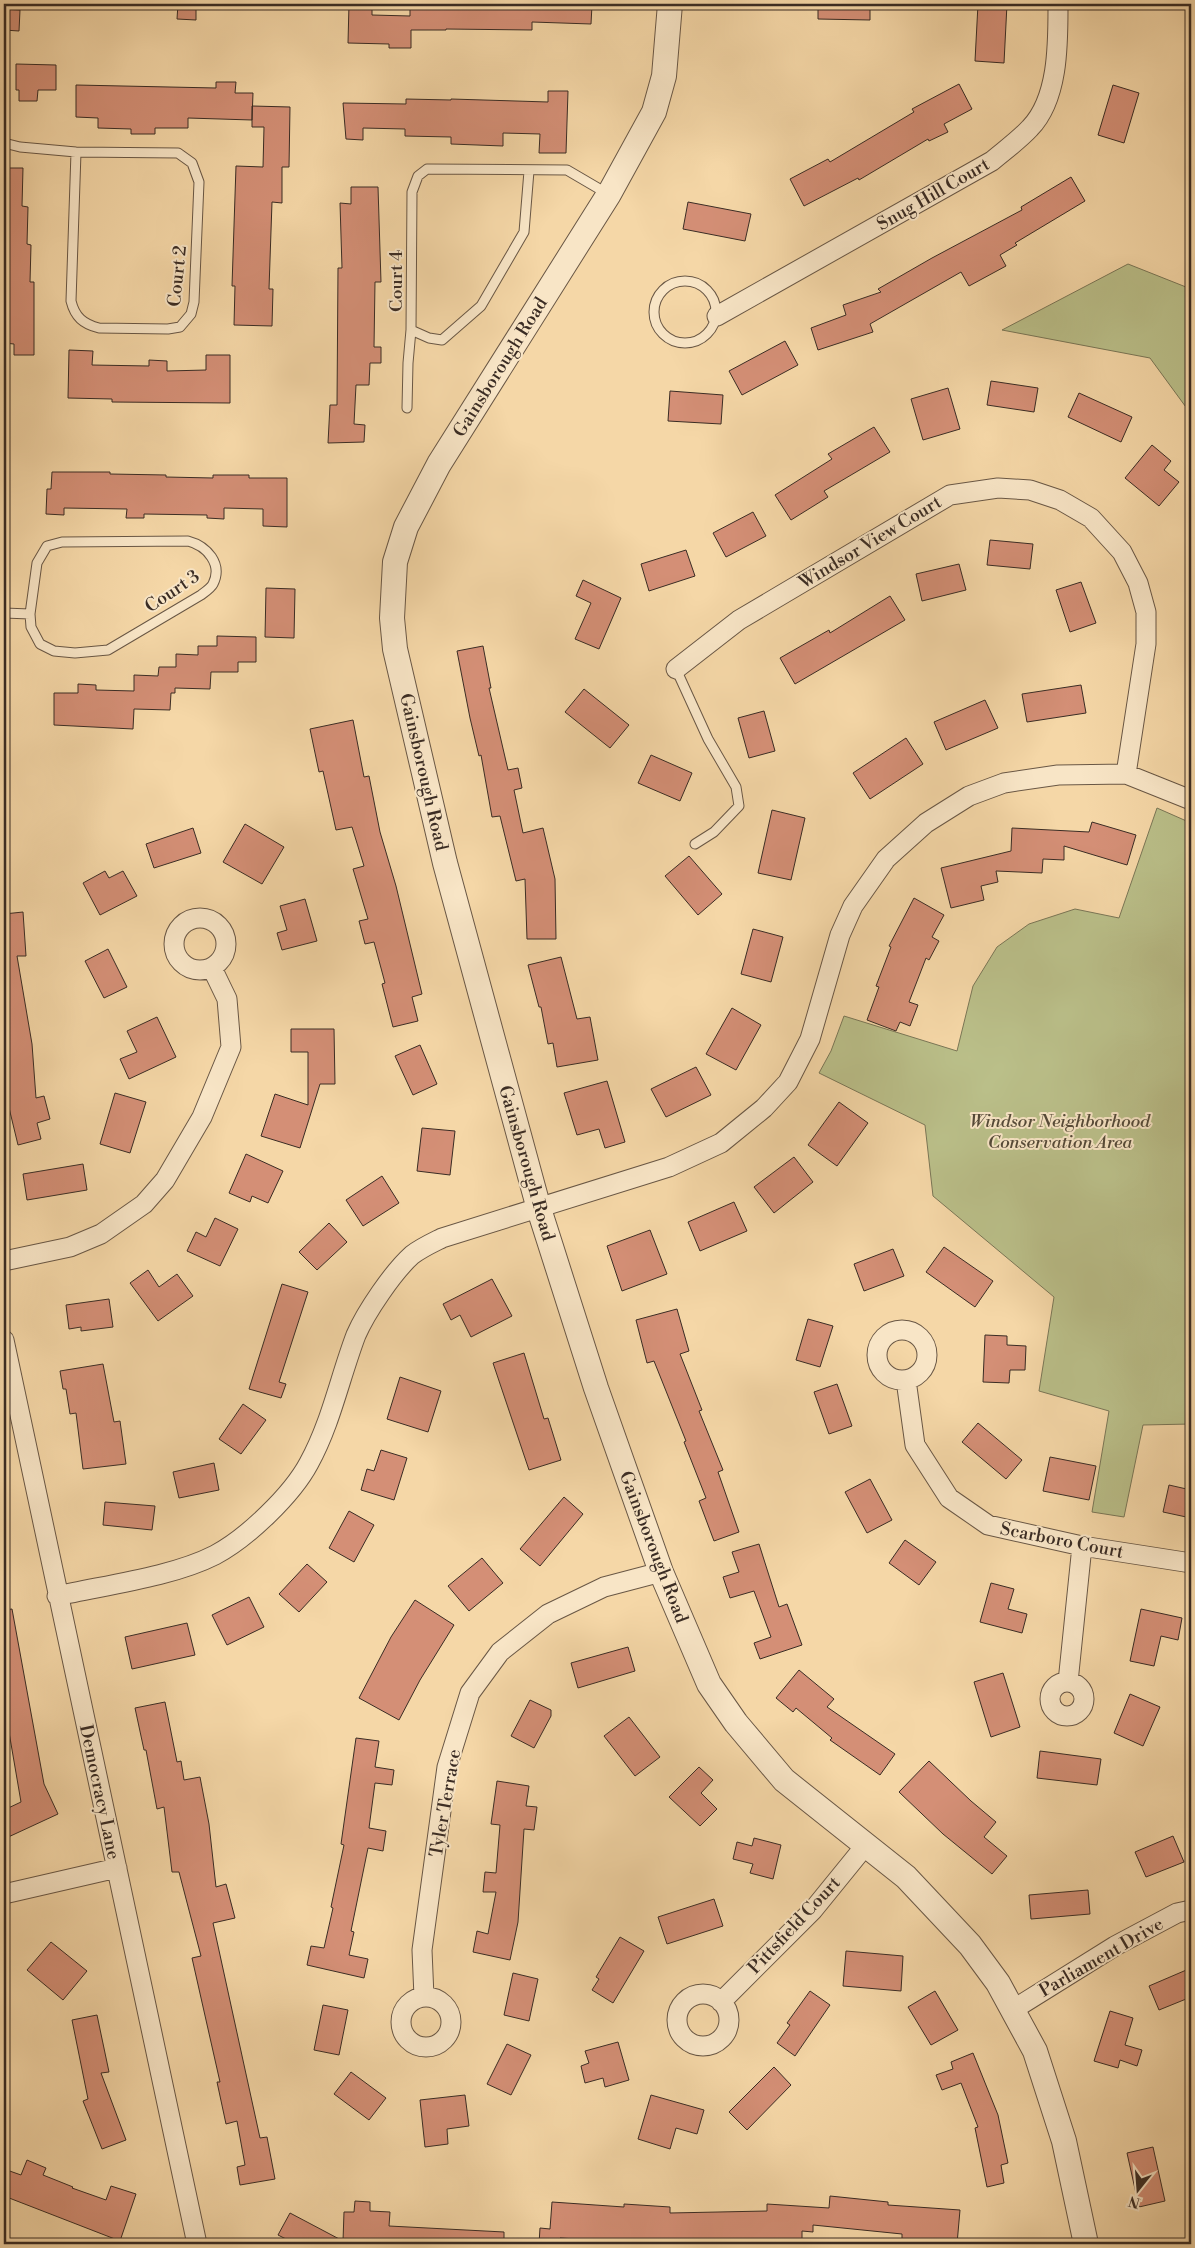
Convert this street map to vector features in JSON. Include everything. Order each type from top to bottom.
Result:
[{"type":"street","name":"Gainsborough Road","points":[[670,4],[664,76],[654,112],[609,194],[439,464],[406,527],[395,562],[392,618],[395,649],[445,863],[539,1209],[596,1388],[661,1572],[709,1684],[736,1723],[784,1780],[906,1877],[970,1945],[998,1983],[1014,2009],[1035,2051],[1061,2132],[1086,2244]]},
{"type":"street","name":"Snug Hill Court","points":[[717,316],[992,161],[1031,127],[1047,101],[1059,50],[1058,4]]},
{"type":"street","name":"Windsor View Court","points":[[676,669],[739,620],[950,495],[998,488],[1030,490],[1060,500],[1091,518],[1122,552],[1138,583],[1146,612],[1146,644],[1126,774]]},
{"type":"street","points":[[58,1596],[185,1568],[216,1554],[246,1534],[280,1503],[309,1464],[331,1410],[357,1333],[392,1276],[414,1254],[442,1238],[669,1168],[721,1143],[764,1108],[788,1082],[810,1039],[840,935],[853,906],[886,860],[926,824],[969,796],[1004,783],[1058,775],[1126,774],[1191,800]]},
{"type":"street","points":[[4,1261],[70,1247],[101,1234],[144,1204],[165,1180],[202,1117],[231,1047],[226,999],[212,968]]},
{"type":"street","name":"Democracy Lane","points":[[4,1340],[197,2244]]},
{"type":"street","name":"Scarboro Court","points":[[906,1380],[915,1445],[948,1498],[988,1525],[1082,1546],[1191,1563]]},
{"type":"street","points":[[1068,1682],[1082,1546]]},
{"type":"street","name":"Tyler Terrace","points":[[424,1997],[422,1950],[448,1767],[470,1693],[500,1652],[548,1614],[604,1587],[661,1572]]},
{"type":"street","name":"Pittsfield Court","points":[[721,2002],[813,1910],[865,1846]]},
{"type":"street","points":[[4,1894],[117,1868]]},
{"type":"street","name":"Parliament Drive","points":[[1014,2009],[1115,1946],[1177,1914],[1191,1910]]},
{"type":"lane","name":"Court 2","points":[[4,143],[20,147],[76,152],[178,153],[192,163],[199,182],[194,302],[190,314],[180,327],[168,329],[99,328],[89,325],[73,312],[71,301],[76,152]]},
{"type":"lane","name":"Court 4","points":[[529,171],[524,232],[481,306],[442,340],[429,338],[412,330],[412,192],[418,176],[427,170],[490,168],[529,171],[567,170],[609,194]]},
{"type":"lane","points":[[685,281],[694,282],[709,291],[716,307],[717,316],[710,332],[703,338],[686,343],[669,339],[662,333],[657,326],[654,308],[661,292],[668,286],[685,281]]},
{"type":"lane","points":[[407,408],[408,363],[412,330]]},
{"type":"lane","name":"Court 3","points":[[188,541],[206,549],[213,558],[217,571],[213,585],[201,595],[108,650],[75,654],[54,651],[40,644],[31,627],[30,614],[37,563],[47,546],[62,542],[188,541]]},
{"type":"lane","points":[[4,613],[30,614]]},
{"type":"lane","points":[[676,669],[708,739],[736,787],[739,806],[714,832],[695,844]]},
{"type":"green space","points":[[1128,264],[1191,289],[1191,414],[1150,358],[1002,330]]},
{"type":"green space","name":"Windsor Neighborhood Conservation Area","points":[[1157,808],[1191,823],[1191,1424],[1143,1425],[1124,1517],[1092,1512],[1109,1411],[1039,1391],[1054,1297],[933,1196],[925,1125],[819,1073],[831,1051],[844,1016],[957,1051],[973,986],[997,947],[1029,924],[1075,909],[1119,918]]},
{"type":"building","points":[[178,4],[196,4],[196,20],[177,19]]},
{"type":"building","points":[[349,4],[372,4],[372,15],[410,16],[410,4],[592,5],[591,24],[532,22],[532,30],[411,30],[411,48],[389,48],[389,44],[348,43]]},
{"type":"building","points":[[818,4],[870,4],[870,20],[818,19]]},
{"type":"building","points":[[978,4],[1007,4],[1004,63],[975,61]]},
{"type":"building","points":[[4,9],[20,10],[19,31],[4,30]]},
{"type":"building","points":[[16,64],[56,65],[56,90],[38,90],[37,101],[19,101],[19,90],[16,90]]},
{"type":"building","points":[[216,82],[236,82],[235,93],[253,93],[252,120],[188,118],[188,128],[155,128],[155,134],[131,134],[131,129],[98,128],[98,118],[76,117],[76,85],[216,88]]},
{"type":"building","points":[[959,84],[972,109],[944,124],[948,132],[929,141],[928,139],[859,180],[858,178],[804,206],[790,179],[828,159],[830,162],[914,112],[912,109]]},
{"type":"building","points":[[1113,85],[1139,93],[1124,143],[1098,135]]},
{"type":"building","points":[[548,91],[568,91],[566,153],[539,153],[540,134],[503,133],[503,146],[451,144],[451,137],[405,136],[405,129],[363,128],[363,140],[346,139],[343,103],[406,104],[406,99],[548,102]]},
{"type":"building","points":[[252,106],[290,107],[289,167],[282,167],[282,203],[272,202],[269,289],[273,289],[272,326],[234,325],[235,286],[232,286],[236,166],[263,167],[264,127],[252,127]]},
{"type":"building","points":[[4,168],[23,168],[22,206],[28,207],[27,244],[31,245],[30,282],[34,282],[34,355],[14,355],[14,344],[4,343]]},
{"type":"building","points":[[1071,177],[1085,201],[1015,243],[1017,245],[1000,255],[1006,266],[969,286],[961,272],[870,324],[873,332],[818,350],[811,328],[846,315],[843,305],[881,292],[878,289],[1022,210],[1021,207]]},
{"type":"building","points":[[351,187],[378,187],[381,282],[375,282],[374,347],[381,347],[381,363],[370,363],[369,385],[356,385],[354,424],[365,425],[364,442],[328,443],[330,405],[337,405],[338,268],[342,268],[340,203],[351,204]]},
{"type":"building","points":[[688,202],[751,214],[745,241],[683,229]]},
{"type":"building","points":[[785,341],[798,365],[742,395],[729,371]]},
{"type":"building","points":[[69,350],[93,351],[92,365],[149,366],[149,360],[167,361],[167,371],[206,370],[206,355],[230,355],[230,403],[112,402],[112,399],[68,398]]},
{"type":"building","points":[[991,381],[1038,388],[1034,412],[987,405]]},
{"type":"building","points":[[948,388],[960,429],[923,440],[911,399]]},
{"type":"building","points":[[670,391],[723,395],[721,424],[668,421]]},
{"type":"building","points":[[1079,393],[1132,417],[1121,442],[1068,417]]},
{"type":"building","points":[[874,427],[890,452],[824,491],[828,497],[791,520],[775,495],[832,459],[828,454]]},
{"type":"building","points":[[1152,445],[1171,461],[1164,470],[1179,482],[1159,506],[1125,478]]},
{"type":"building","points":[[52,472],[110,472],[110,474],[166,475],[166,477],[213,478],[213,475],[249,475],[249,478],[287,478],[287,527],[263,526],[263,509],[224,508],[224,519],[207,518],[207,515],[144,514],[144,518],[126,518],[127,509],[64,508],[64,515],[46,514],[47,489],[51,489]]},
{"type":"building","points":[[753,512],[766,536],[726,557],[713,533]]},
{"type":"building","points":[[990,540],[1033,544],[1030,569],[987,565]]},
{"type":"building","points":[[686,550],[695,576],[649,591],[641,564]]},
{"type":"building","points":[[959,564],[966,590],[922,601],[916,574]]},
{"type":"building","points":[[583,580],[621,598],[599,649],[575,639],[591,603],[576,596]]},
{"type":"building","points":[[1081,582],[1096,623],[1070,632],[1056,590]]},
{"type":"building","points":[[266,588],[295,589],[294,638],[265,637]]},
{"type":"building","points":[[890,596],[905,620],[795,684],[780,658],[829,630],[830,633]]},
{"type":"building","points":[[217,636],[256,637],[256,662],[238,662],[238,672],[211,672],[210,689],[175,688],[175,693],[171,693],[170,710],[134,709],[133,729],[54,725],[54,693],[78,693],[78,684],[96,685],[96,690],[134,691],[134,675],[158,676],[159,667],[176,667],[176,654],[198,655],[198,646],[217,646]]},
{"type":"building","points":[[483,646],[491,688],[489,688],[508,770],[518,768],[522,788],[514,790],[523,833],[543,828],[555,879],[556,939],[527,939],[525,879],[516,881],[500,816],[492,817],[481,755],[479,756],[470,718],[457,651]]},
{"type":"building","points":[[1081,685],[1086,713],[1027,722],[1022,694]]},
{"type":"building","points":[[584,689],[629,725],[610,748],[565,712]]},
{"type":"building","points":[[985,700],[998,728],[946,750],[934,722]]},
{"type":"building","points":[[764,711],[775,751],[749,758],[738,718]]},
{"type":"building","points":[[353,720],[364,777],[369,776],[380,832],[396,886],[422,994],[412,997],[418,1021],[393,1027],[382,984],[385,983],[374,942],[365,944],[359,921],[368,919],[353,869],[364,866],[352,827],[336,830],[323,771],[319,772],[310,729]]},
{"type":"building","points":[[906,738],[923,764],[870,799],[853,773]]},
{"type":"building","points":[[651,755],[692,773],[680,801],[638,783]]},
{"type":"building","points":[[772,810],[805,818],[791,880],[758,873]]},
{"type":"building","points":[[1092,822],[1136,835],[1127,865],[1064,846],[1064,860],[1043,859],[1042,873],[996,871],[998,882],[981,886],[984,900],[951,908],[941,868],[1011,851],[1012,828],[1089,832]]},
{"type":"building","points":[[245,824],[284,847],[262,884],[223,862]]},
{"type":"building","points":[[193,828],[201,853],[154,868],[146,844]]},
{"type":"building","points":[[689,856],[722,894],[698,915],[665,876]]},
{"type":"building","points":[[105,871],[109,878],[123,871],[137,896],[100,915],[83,883]]},
{"type":"building","points":[[914,898],[944,915],[932,937],[939,941],[929,960],[926,958],[909,1002],[918,1005],[910,1026],[900,1022],[896,1031],[867,1020],[879,987],[876,986],[891,947],[889,946]]},
{"type":"building","points":[[305,899],[317,941],[282,950],[277,933],[287,930],[280,906]]},
{"type":"building","points":[[23,912],[26,956],[17,956],[32,1044],[36,1098],[44,1096],[50,1119],[37,1123],[41,1139],[18,1145],[4,1087],[4,914]]},
{"type":"building","points":[[753,929],[783,937],[771,982],[741,974]]},
{"type":"building","points":[[108,949],[127,987],[104,998],[85,961]]},
{"type":"building","points":[[561,957],[577,1019],[590,1017],[598,1060],[557,1067],[553,1043],[548,1044],[541,1007],[539,1007],[528,965]]},
{"type":"building","points":[[732,1008],[761,1025],[736,1070],[706,1054]]},
{"type":"building","points":[[157,1017],[176,1057],[129,1079],[120,1059],[137,1052],[127,1031]]},
{"type":"building","points":[[291,1029],[334,1029],[335,1084],[320,1084],[300,1148],[261,1136],[275,1094],[308,1105],[308,1052],[291,1052]]},
{"type":"building","points":[[420,1045],[437,1084],[413,1095],[395,1056]]},
{"type":"building","points":[[696,1067],[711,1095],[666,1117],[651,1089]]},
{"type":"building","points":[[607,1081],[625,1142],[605,1148],[599,1129],[577,1135],[564,1093]]},
{"type":"building","points":[[115,1093],[146,1102],[130,1153],[100,1144]]},
{"type":"building","points":[[839,1102],[868,1123],[837,1166],[808,1145]]},
{"type":"building","points":[[422,1128],[455,1131],[450,1175],[417,1171]]},
{"type":"building","points":[[246,1154],[283,1171],[268,1203],[252,1196],[250,1202],[229,1193]]},
{"type":"building","points":[[794,1157],[813,1182],[774,1213],[754,1187]]},
{"type":"building","points":[[83,1164],[87,1190],[27,1200],[23,1174]]},
{"type":"building","points":[[382,1176],[399,1203],[363,1226],[346,1200]]},
{"type":"building","points":[[734,1202],[747,1231],[700,1251],[688,1222]]},
{"type":"building","points":[[215,1218],[238,1229],[220,1266],[187,1251],[196,1232],[206,1237]]},
{"type":"building","points":[[329,1223],[347,1242],[317,1270],[299,1252]]},
{"type":"building","points":[[650,1230],[667,1274],[622,1291],[607,1246]]},
{"type":"building","points":[[944,1247],[993,1281],[975,1307],[926,1272]]},
{"type":"building","points":[[893,1249],[904,1276],[864,1291],[854,1264]]},
{"type":"building","points":[[148,1270],[159,1287],[177,1274],[193,1296],[158,1321],[130,1283]]},
{"type":"building","points":[[492,1279],[512,1316],[471,1337],[460,1315],[451,1320],[443,1304]]},
{"type":"building","points":[[282,1284],[308,1292],[279,1382],[286,1384],[281,1398],[249,1389]]},
{"type":"building","points":[[109,1299],[113,1327],[81,1331],[81,1327],[69,1329],[66,1305]]},
{"type":"building","points":[[677,1309],[689,1351],[680,1354],[702,1410],[699,1411],[723,1470],[718,1472],[739,1532],[714,1541],[699,1501],[706,1498],[684,1442],[686,1441],[654,1361],[647,1363],[636,1320]]},
{"type":"building","points":[[808,1319],[833,1326],[820,1367],[796,1360]]},
{"type":"building","points":[[985,1335],[1007,1336],[1007,1345],[1026,1346],[1025,1370],[1010,1370],[1009,1383],[983,1382]]},
{"type":"building","points":[[524,1353],[544,1419],[548,1418],[561,1460],[529,1470],[493,1363]]},
{"type":"building","points":[[103,1364],[114,1422],[120,1421],[126,1464],[83,1469],[76,1413],[70,1414],[66,1389],[63,1389],[60,1371]]},
{"type":"building","points":[[400,1377],[441,1391],[428,1432],[387,1419]]},
{"type":"building","points":[[837,1384],[852,1426],[829,1434],[814,1392]]},
{"type":"building","points":[[243,1404],[266,1420],[241,1454],[219,1439]]},
{"type":"building","points":[[978,1423],[1022,1460],[1006,1479],[962,1442]]},
{"type":"building","points":[[381,1450],[407,1458],[394,1500],[361,1490],[367,1469],[374,1471]]},
{"type":"building","points":[[1050,1457],[1096,1466],[1089,1500],[1043,1491]]},
{"type":"building","points":[[214,1463],[219,1490],[179,1498],[173,1472]]},
{"type":"building","points":[[870,1479],[892,1520],[867,1533],[845,1492]]},
{"type":"building","points":[[1169,1485],[1191,1490],[1191,1518],[1163,1512]]},
{"type":"building","points":[[564,1497],[583,1514],[540,1566],[520,1549]]},
{"type":"building","points":[[105,1502],[155,1506],[152,1530],[103,1525]]},
{"type":"building","points":[[349,1511],[374,1525],[354,1562],[329,1548]]},
{"type":"building","points":[[905,1540],[936,1562],[919,1585],[889,1563]]},
{"type":"building","points":[[759,1544],[779,1607],[787,1604],[802,1645],[760,1659],[754,1643],[771,1637],[754,1591],[730,1598],[723,1577],[739,1572],[732,1552]]},
{"type":"building","points":[[482,1558],[503,1583],[469,1611],[448,1586]]},
{"type":"building","points":[[307,1564],[327,1582],[299,1612],[279,1594]]},
{"type":"building","points":[[991,1583],[1014,1589],[1008,1609],[1027,1614],[1022,1633],[980,1622]]},
{"type":"building","points":[[249,1597],[264,1627],[227,1645],[212,1615]]},
{"type":"building","points":[[415,1600],[454,1625],[420,1680],[399,1720],[359,1698],[391,1637]]},
{"type":"building","points":[[12,1609],[44,1784],[58,1814],[4,1839],[4,1810],[21,1802],[4,1703],[4,1610]]},
{"type":"building","points":[[1141,1609],[1182,1618],[1178,1640],[1161,1636],[1154,1666],[1130,1661]]},
{"type":"building","points":[[187,1623],[195,1655],[132,1669],[125,1637]]},
{"type":"building","points":[[628,1647],[635,1671],[578,1688],[571,1663]]},
{"type":"building","points":[[799,1670],[834,1699],[827,1707],[895,1754],[880,1775],[830,1740],[832,1738],[796,1708],[793,1712],[776,1698]]},
{"type":"building","points":[[1003,1673],[1020,1727],[991,1737],[974,1682]]},
{"type":"building","points":[[1130,1694],[1160,1707],[1143,1746],[1114,1733]]},
{"type":"building","points":[[530,1700],[551,1710],[551,1716],[534,1748],[511,1736]]},
{"type":"building","points":[[165,1702],[177,1762],[181,1761],[184,1780],[200,1777],[209,1824],[216,1887],[226,1884],[235,1918],[213,1923],[260,2138],[267,2137],[275,2179],[240,2185],[237,2167],[245,2165],[237,2121],[226,2124],[217,2082],[220,2082],[192,1958],[201,1956],[179,1872],[172,1872],[164,1807],[157,1809],[146,1750],[144,1750],[135,1708]]},
{"type":"building","points":[[629,1717],[660,1757],[635,1776],[604,1736]]},
{"type":"building","points":[[356,1738],[379,1741],[375,1767],[394,1770],[392,1785],[375,1783],[369,1828],[386,1831],[383,1851],[368,1848],[351,1931],[354,1932],[349,1955],[368,1959],[364,1978],[307,1965],[311,1946],[324,1948],[333,1908],[331,1907],[344,1845],[341,1844]]},
{"type":"building","points":[[1040,1751],[1101,1759],[1097,1785],[1037,1778]]},
{"type":"building","points":[[929,1761],[996,1822],[984,1837],[1007,1856],[992,1874],[943,1834],[899,1792]]},
{"type":"building","points":[[699,1767],[713,1780],[701,1793],[717,1809],[700,1826],[669,1797]]},
{"type":"building","points":[[497,1781],[529,1786],[526,1806],[537,1807],[534,1830],[524,1829],[518,1922],[510,1960],[473,1952],[477,1931],[488,1934],[496,1892],[483,1892],[485,1872],[496,1873],[500,1825],[491,1824]]},
{"type":"building","points":[[1173,1836],[1184,1862],[1146,1877],[1135,1852]]},
{"type":"building","points":[[754,1838],[781,1845],[773,1879],[750,1873],[753,1864],[733,1859],[737,1842],[752,1846]]},
{"type":"building","points":[[1088,1890],[1090,1914],[1031,1919],[1029,1895]]},
{"type":"building","points":[[714,1899],[723,1926],[667,1944],[658,1917]]},
{"type":"building","points":[[620,1937],[644,1951],[613,2003],[592,1990],[599,1979],[596,1977]]},
{"type":"building","points":[[51,1942],[87,1971],[63,2000],[27,1970]]},
{"type":"building","points":[[846,1951],[903,1956],[901,1991],[843,1986]]},
{"type":"building","points":[[1191,1968],[1191,1997],[1159,2010],[1149,1986]]},
{"type":"building","points":[[513,1973],[538,1979],[529,2021],[504,2015]]},
{"type":"building","points":[[810,1991],[830,2005],[795,2056],[777,2043],[790,2025],[787,2023]]},
{"type":"building","points":[[935,1991],[958,2030],[931,2045],[908,2007]]},
{"type":"building","points":[[323,2005],[348,2010],[339,2055],[314,2050]]},
{"type":"building","points":[[1110,2011],[1133,2018],[1125,2045],[1142,2050],[1137,2066],[1120,2060],[1118,2068],[1094,2061]]},
{"type":"building","points":[[97,2015],[109,2072],[101,2073],[126,2140],[102,2149],[83,2101],[88,2099],[72,2020]]},
{"type":"building","points":[[618,2042],[629,2080],[605,2087],[603,2078],[585,2083],[581,2066],[589,2063],[585,2051]]},
{"type":"building","points":[[507,2044],[531,2055],[511,2095],[487,2084]]},
{"type":"building","points":[[973,2053],[998,2115],[1008,2163],[1001,2165],[1004,2183],[987,2187],[975,2128],[978,2127],[961,2083],[942,2090],[936,2075],[953,2069],[951,2062]]},
{"type":"building","points":[[774,2067],[791,2085],[747,2130],[729,2112]]},
{"type":"building","points":[[351,2072],[386,2098],[369,2120],[334,2094]]},
{"type":"building","points":[[465,2095],[469,2126],[447,2129],[448,2144],[425,2147],[420,2100]]},
{"type":"building","points":[[651,2095],[704,2110],[697,2134],[676,2128],[670,2149],[638,2139]]},
{"type":"building","points":[[1153,2147],[1165,2201],[1139,2207],[1127,2153]]},
{"type":"building","points":[[27,2160],[46,2168],[43,2175],[106,2200],[111,2186],[136,2194],[120,2241],[4,2196],[4,2169],[21,2175]]},
{"type":"building","points":[[830,2196],[888,2202],[888,2205],[960,2210],[957,2244],[902,2242],[902,2234],[813,2225],[813,2232],[802,2231],[802,2241],[775,2239],[774,2244],[706,2244],[706,2239],[658,2241],[630,2239],[629,2244],[610,2244],[610,2241],[560,2238],[560,2244],[539,2244],[540,2228],[550,2229],[552,2202],[624,2207],[624,2204],[670,2207],[670,2213],[767,2211],[767,2204],[829,2208]]},
{"type":"building","points":[[355,2201],[370,2202],[370,2211],[390,2212],[389,2226],[504,2232],[504,2244],[296,2244],[278,2235],[290,2213],[343,2241],[344,2212],[354,2212]]}]
